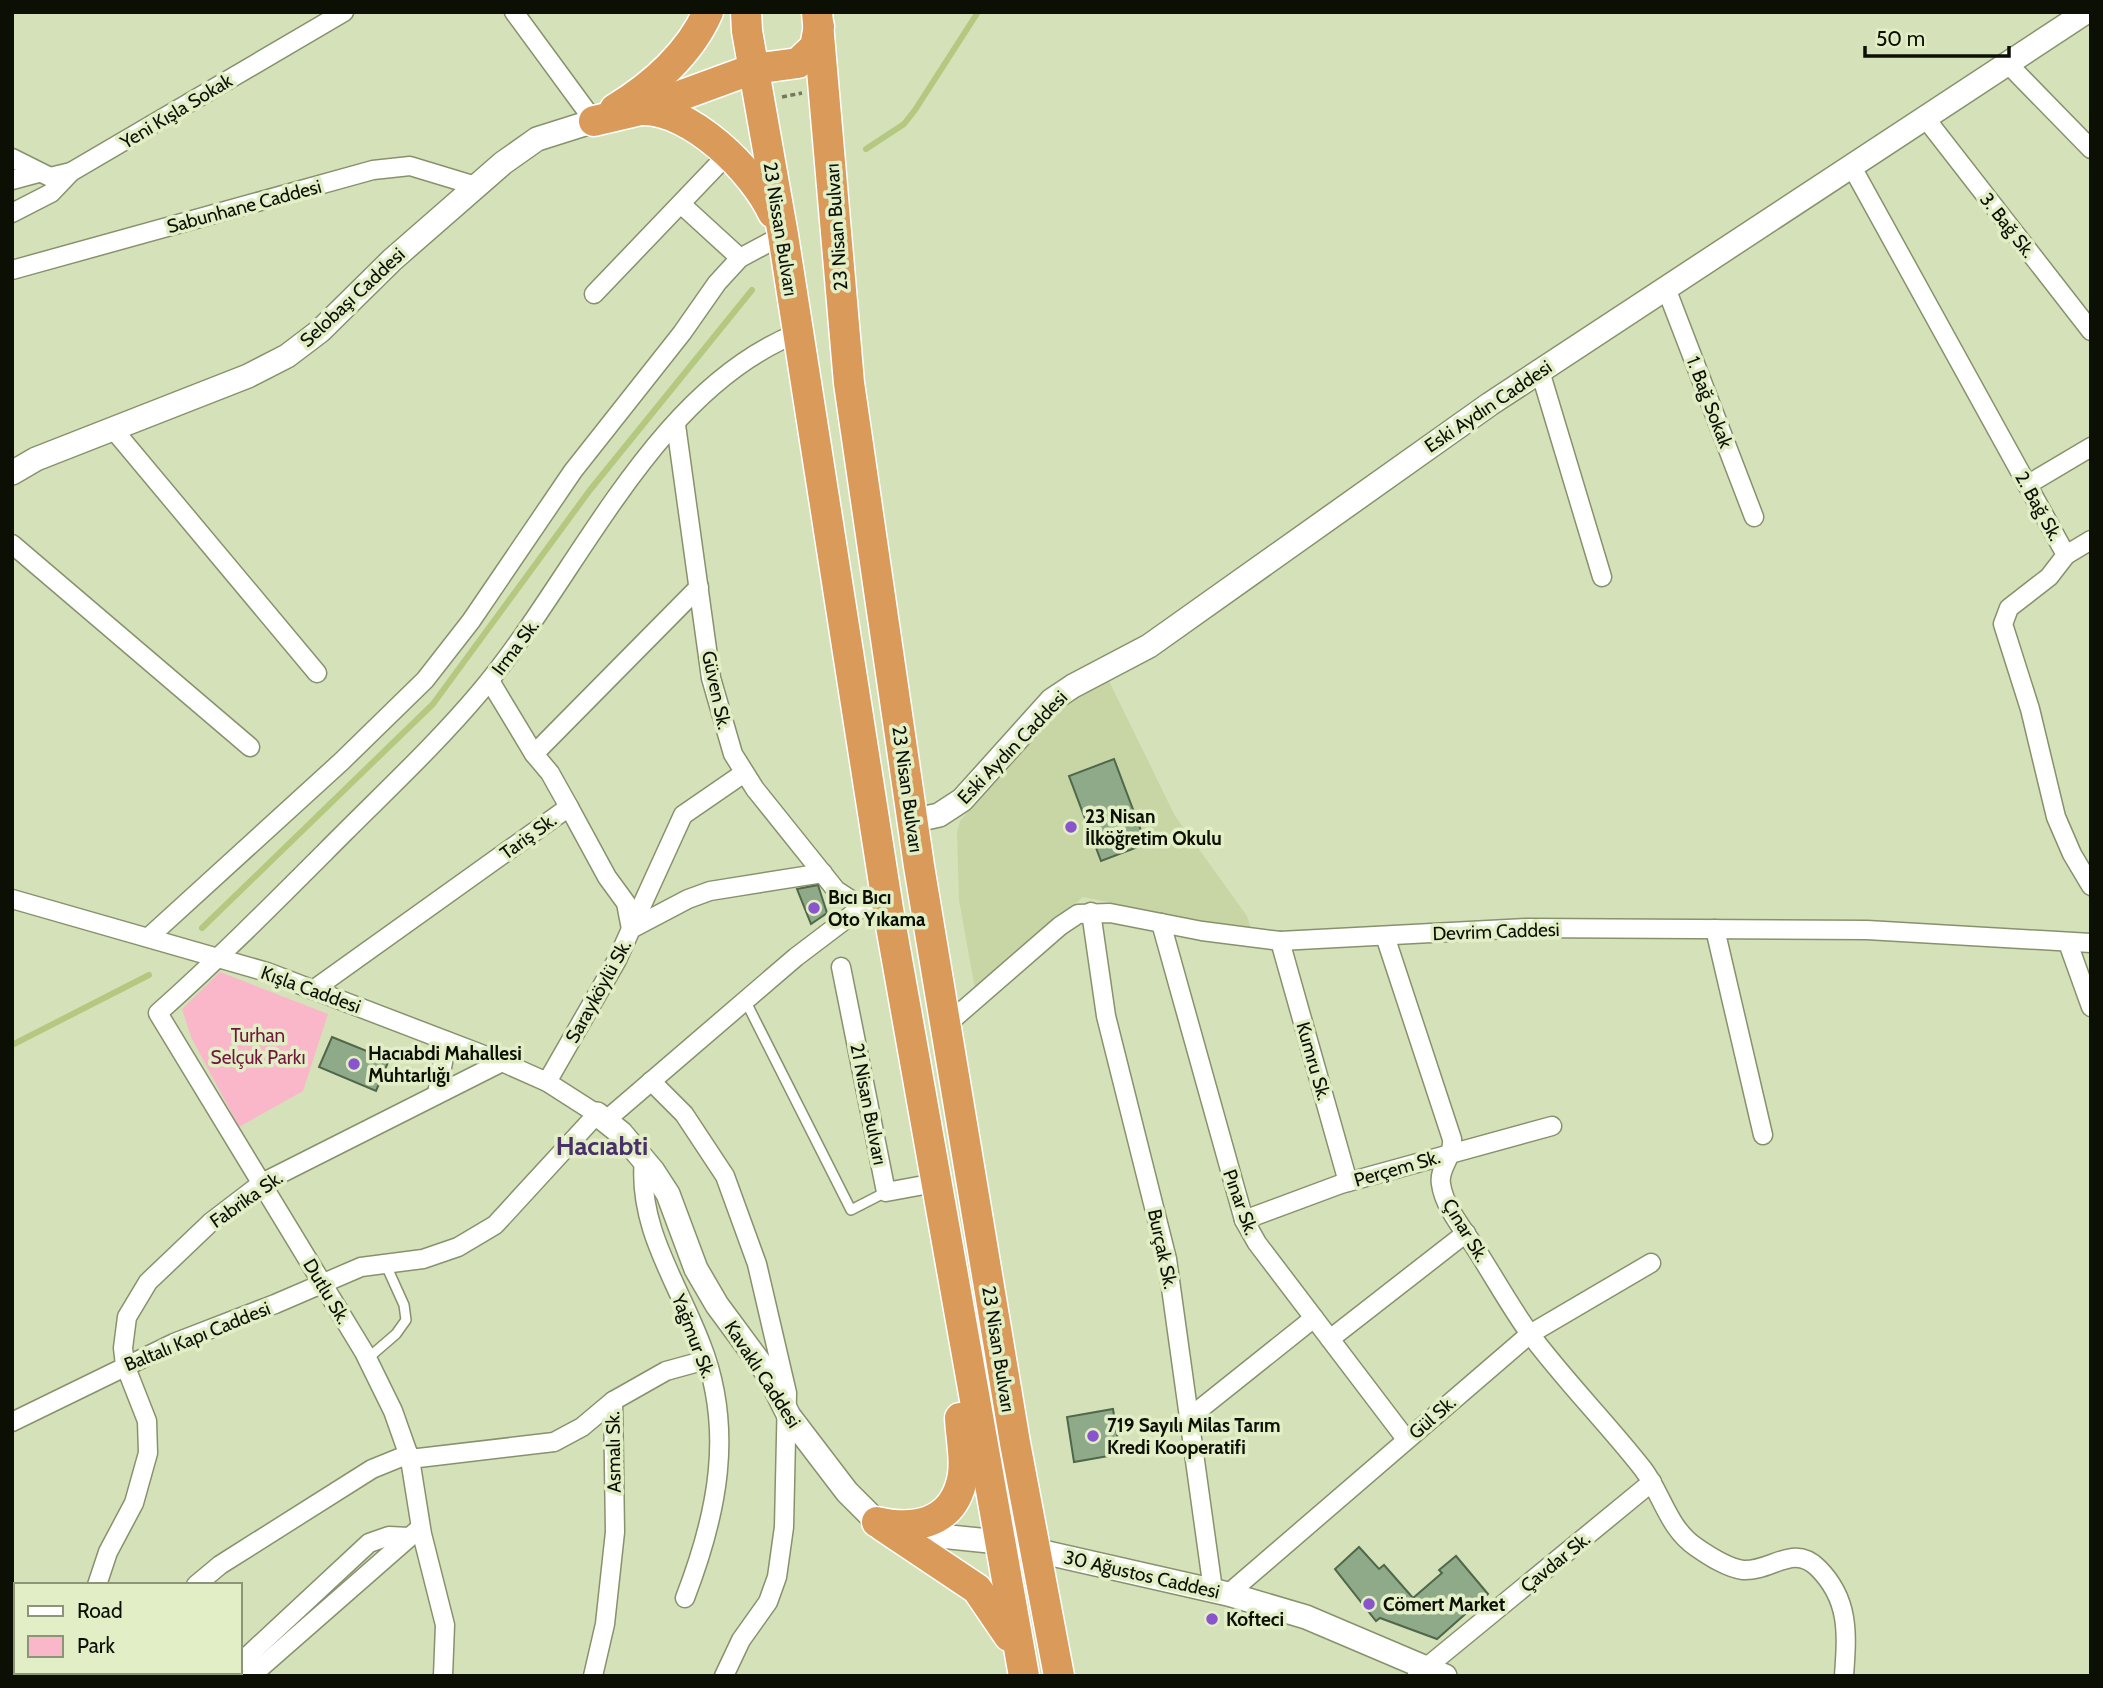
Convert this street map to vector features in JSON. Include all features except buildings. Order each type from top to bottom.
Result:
[{"type":"highway","points":[[638,103],[689,46],[708,12]]},
{"type":"highway","points":[[638,103],[747,16],[755,53],[767,67]]},
{"type":"highway","points":[[594,121],[638,103],[767,67],[798,63],[808,56],[819,36],[817,16]]},
{"type":"highway","name":"23 Nisan Bulvarı","points":[[817,16],[849,383],[912,821],[1035,1549]]},
{"type":"highway","name":"23 Nissan Bulvarı","points":[[767,67],[760,102],[805,388]]},
{"type":"highway","points":[[638,103],[678,118],[727,155],[761,190],[783,235]]},
{"type":"highway","name":"23 Nisan Bulvarı","points":[[805,388],[875,908],[935,1183],[999,1542]]},
{"type":"highway","points":[[877,1522],[904,1526],[923,1525],[944,1512],[961,1484],[954,1291]]},
{"type":"highway","points":[[877,1522],[977,1588],[1002,1623],[1022,1667]]},
{"type":"highway","points":[[999,1542],[1022,1667]]},
{"type":"highway","points":[[1035,1549],[1059,1676]]},
{"type":"street","name":"Yeni Kışla Sokak","points":[[12,213],[51,193],[71,173],[344,12]]},
{"type":"street","points":[[514,12],[594,121]]},
{"type":"street","name":"Eski Aydın Caddesi","points":[[912,821],[939,815],[962,800],[1052,701],[1073,686],[1128,659],[1166,635],[1323,520],[1540,371],[2086,12]]},
{"type":"street","points":[[2008,64],[2091,149]]},
{"type":"street","name":"3. Bağ Sk.","points":[[1926,119],[2091,331]]},
{"type":"street","name":"Selobaşı Caddesi","points":[[16,464],[248,376],[286,356],[320,331],[392,260],[476,186],[537,139],[594,121]]},
{"type":"street","points":[[594,294],[727,155]]},
{"type":"street","points":[[12,158],[50,177],[71,173]]},
{"type":"street","name":"Sabunhane Caddesi","points":[[12,270],[373,170],[410,166],[476,186]]},
{"type":"street","name":"2. Bağ Sk.","points":[[1852,167],[2066,555],[2049,577],[2009,608],[2003,624],[2030,709],[2056,817],[2067,845],[2091,886]]},
{"type":"street","points":[[12,180],[38,173]]},
{"type":"street","points":[[681,204],[740,258]]},
{"type":"street","points":[[149,937],[352,752],[425,680],[471,621],[573,471],[682,334],[717,283],[740,258],[783,235]]},
{"type":"street","name":"1. Bağ Sokak","points":[[1666,288],[1754,516]]},
{"type":"street","name":"Irma Sk.","points":[[220,958],[444,733],[490,681],[529,629],[611,504],[676,425],[737,365],[798,333]]},
{"type":"street","points":[[1540,371],[1602,577]]},
{"type":"street","name":"Güven Sk.","points":[[676,425],[718,708],[733,754],[744,773],[845,898],[875,908]]},
{"type":"street","points":[[113,429],[317,673]]},
{"type":"street","points":[[2027,485],[2091,447]]},
{"type":"street","points":[[2066,555],[2091,540]]},
{"type":"street","points":[[12,544],[250,747]]},
{"type":"street","points":[[534,754],[699,587]]},
{"type":"street","name":"Tariş Sk.","points":[[313,990],[569,807],[490,681]]},
{"type":"street","points":[[631,929],[682,815],[744,773]]},
{"type":"street","points":[[569,807],[607,877],[626,903],[631,929]]},
{"type":"street","name":"Sarayköylü Sk.","points":[[547,1082],[617,960],[631,929],[688,899],[710,891],[823,873]]},
{"type":"street","name":"Kışla Caddesi","points":[[12,900],[220,958],[313,990],[502,1062],[547,1082],[601,1117]]},
{"type":"street","points":[[601,1117],[651,1081],[746,1000],[875,908]]},
{"type":"street","points":[[946,1026],[1060,926],[1078,914],[1091,912]]},
{"type":"street","name":"Devrim Caddesi","points":[[1091,912],[1280,941],[1525,928],[1894,932],[2091,943]]},
{"type":"street","name":"Burçak Sk.","points":[[1091,912],[1105,1016],[1167,1259],[1190,1417],[1220,1592]]},
{"type":"street","name":"Pınar Sk.","points":[[1161,923],[1244,1220],[1257,1243],[1406,1439]]},
{"type":"street","points":[[1715,929],[1763,1135]]},
{"type":"street","points":[[1385,936],[1452,1139],[1452,1153]]},
{"type":"street","name":"Kumru Sk.","points":[[1280,941],[1348,1182]]},
{"type":"street","points":[[2067,943],[2091,1007]]},
{"type":"street","name":"Dutlu Sk.","points":[[220,958],[158,1013],[367,1359],[409,1456],[415,1532],[445,1625],[443,1676]]},
{"type":"street","name":"21 Nisan Bulvarı","points":[[841,967],[886,1192],[935,1183]]},
{"type":"street","points":[[437,1094],[447,1041]]},
{"type":"street","name":"Fabrika Sk.","points":[[125,1365],[123,1348],[127,1317],[142,1291],[166,1263],[211,1222],[262,1183],[502,1062]]},
{"type":"street","points":[[651,1081],[684,1114],[706,1143],[739,1209],[783,1373],[789,1416],[784,1527],[777,1577],[768,1602],[741,1640],[724,1676]]},
{"type":"street","name":"Kavaklı Caddesi","points":[[601,1117],[643,1159],[668,1194],[706,1288],[768,1374],[789,1416],[854,1500],[877,1522],[915,1535],[999,1542]]},
{"type":"street","name":"Baltalı Kapı Caddesi","points":[[12,1422],[174,1343],[360,1267],[442,1254],[488,1229],[601,1117]]},
{"type":"street","name":"Perçem Sk.","points":[[1244,1220],[1348,1182],[1552,1126]]},
{"type":"street","name":"Çınar Sk.","points":[[1452,1153],[1441,1175],[1440,1184],[1466,1233],[1530,1334],[1652,1482],[1678,1531],[1695,1547],[1727,1565],[1744,1570],[1800,1557],[1819,1569],[1842,1603],[1848,1626],[1844,1676]]},
{"type":"street","name":"Yağmur Sk.","points":[[643,1159],[641,1184],[645,1207],[667,1270],[706,1360],[716,1397],[720,1457],[712,1518],[685,1598]]},
{"type":"street","points":[[1330,1339],[1466,1233]]},
{"type":"street","name":"Gül Sk.","points":[[1220,1592],[1530,1334],[1651,1263]]},
{"type":"street","points":[[1190,1417],[1314,1318]]},
{"type":"street","points":[[613,1401],[666,1371],[706,1360]]},
{"type":"street","points":[[98,1583],[108,1552],[134,1503],[148,1453],[147,1421],[125,1365]]},
{"type":"street","name":"Asmalı Sk.","points":[[198,1583],[220,1565],[372,1469],[409,1456],[554,1442],[575,1432],[613,1401]]},
{"type":"street","name":"Asmalı Sk.","points":[[593,1676],[605,1624],[615,1532],[613,1401]]},
{"type":"street","name":"Çavdar Sk.","points":[[1429,1673],[1652,1482]]},
{"type":"street","points":[[242,1661],[369,1543],[389,1536],[415,1532]]},
{"type":"street","points":[[251,1676],[415,1532]]},
{"type":"street","name":"30 Ağustos Caddesi","points":[[999,1542],[1220,1592],[1306,1617],[1429,1673]]},
{"type":"lane","points":[[746,1000],[851,1210],[886,1192]]},
{"type":"lane","points":[[367,1359],[396,1334],[406,1320],[404,1305],[385,1263]]},
{"type":"path","points":[[760,102],[824,88]]},
{"type":"shaded area","name":"23 Nisan İlköğretim Okulu","points":[[1107,677],[1175,816],[1247,916],[1252,932],[1083,897],[975,989],[959,900],[957,833],[960,821],[1067,702]]},
{"type":"green space","name":"Turhan Selçuk Parkı","points":[[220,972],[328,1014],[303,1091],[239,1127],[191,1037],[182,1009]]},
{"type":"waterway","points":[[866,149],[904,124],[978,12]]},
{"type":"waterway","points":[[202,928],[433,704],[590,490],[752,290]]},
{"type":"waterway","points":[[12,1045],[149,975]]},
{"type":"place","name":"23 Nisan İlköğretim Okulu","points":[[1071,827]]},
{"type":"place","name":"Bıcı Bıcı Oto Yıkama","points":[[814,908]]},
{"type":"place","name":"Hacıabdi Mahallesi Muhtarlığı","points":[[354,1064]]},
{"type":"place","name":"719 Sayılı Milas Tarım Kredi Kooperatifi","points":[[1093,1436]]},
{"type":"place","name":"Cömert Market","points":[[1369,1604]]},
{"type":"place","name":"Kofteci","points":[[1212,1619]]},
{"type":"district","name":"Hacıabti","points":[[602,1146]]}]
